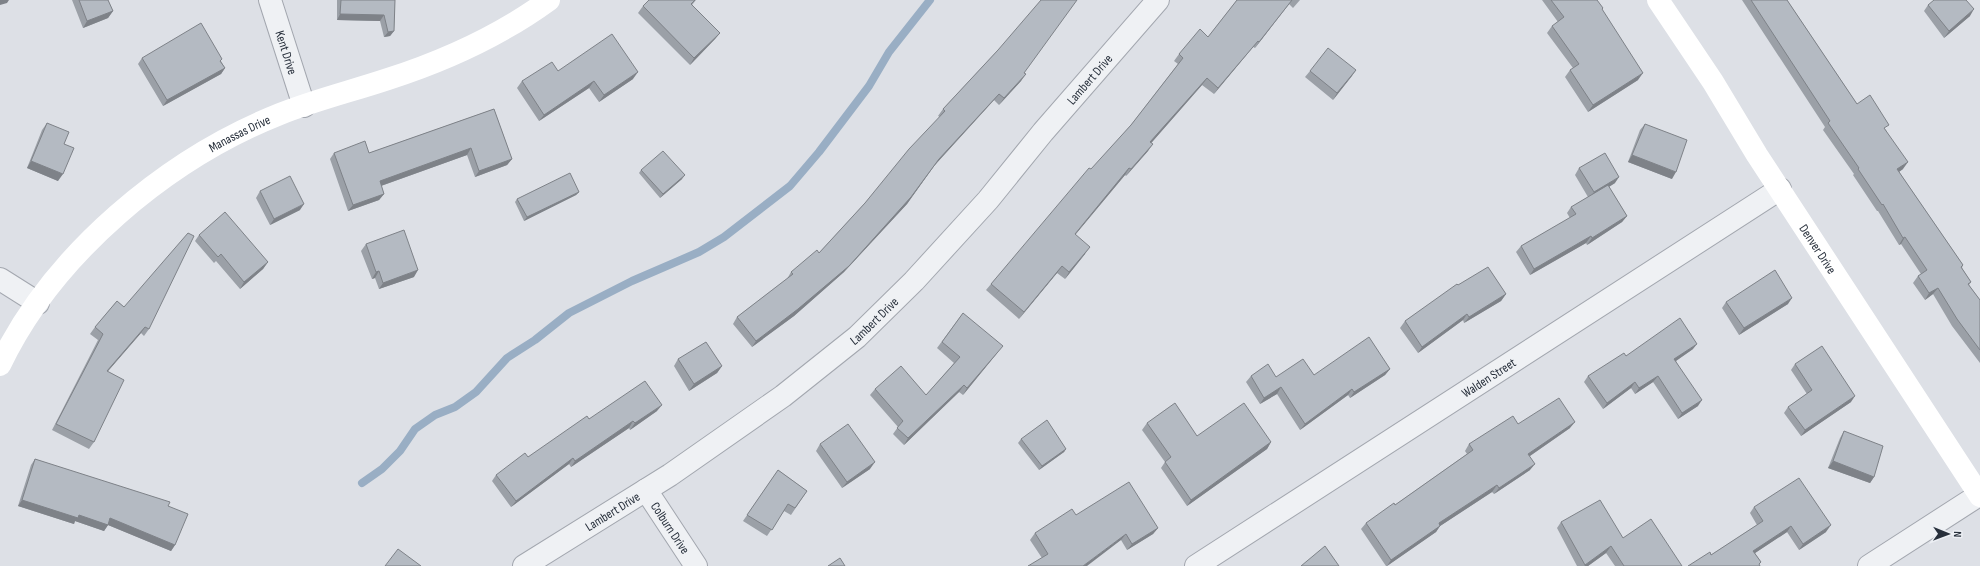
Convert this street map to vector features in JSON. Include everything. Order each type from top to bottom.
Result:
[{"type":"main road","name":"Manassas Drive","points":[[0,365],[10,343],[38,303],[90,241],[123,209],[177,168],[232,135],[304,106],[390,79],[459,52],[488,38],[549,0]]},
{"type":"main road","name":"Denver Drive","points":[[1658,0],[1713,82],[1780,189],[1980,495]]},
{"type":"street","name":"Kent Drive","points":[[270,0],[304,106]]},
{"type":"street","name":"Lambert Drive","points":[[524,566],[670,475],[783,396],[857,337],[914,281],[988,200],[1043,132],[1158,0]]},
{"type":"street","name":"Walden Street","points":[[1196,566],[1780,189]]},
{"type":"street","points":[[0,279],[38,303]]},
{"type":"street","name":"Colburn Drive","points":[[646,490],[696,566]]},
{"type":"street","points":[[1869,566],[1980,495]]},
{"type":"building","points":[[79,0],[108,0],[113,11],[87,21]]},
{"type":"building","points":[[341,0],[395,0],[394,31],[388,32],[384,15],[340,14]]},
{"type":"building","points":[[649,0],[695,0],[691,4],[720,33],[694,58],[643,6]]},
{"type":"building","points":[[1041,0],[1077,0],[1024,73],[1026,74],[1004,98],[999,94],[939,159],[911,197],[849,266],[798,309],[756,341],[737,317],[793,274],[791,272],[817,250],[819,253],[865,203],[909,149],[945,111],[943,109],[998,50]]},
{"type":"building","points":[[1237,0],[1292,0],[1259,42],[1258,41],[1218,88],[1207,78],[1150,142],[1153,144],[1131,169],[1129,168],[1075,234],[1090,247],[1069,272],[1062,266],[1024,312],[991,284],[1089,168],[1091,169],[1131,125],[1183,58],[1179,54],[1200,29],[1208,37]]},
{"type":"building","points":[[1551,0],[1597,0],[1643,73],[1593,105],[1570,70],[1579,64],[1552,26],[1564,17]]},
{"type":"building","points":[[1751,0],[1787,0],[1857,104],[1870,95],[1889,125],[1884,128],[1908,162],[1897,169],[1963,265],[1961,267],[1971,282],[1968,284],[1980,300],[1980,350],[1957,319],[1938,288],[1929,293],[1918,276],[1927,270],[1905,237],[1903,238],[1883,204],[1882,205],[1828,123],[1830,121]]},
{"type":"building","points":[[1934,0],[1966,0],[1974,9],[1949,31],[1928,5]]},
{"type":"building","points":[[201,23],[222,59],[220,61],[225,68],[167,100],[142,58]]},
{"type":"building","points":[[612,34],[638,72],[604,95],[594,81],[544,115],[522,81],[552,62],[558,71]]},
{"type":"building","points":[[1328,48],[1356,70],[1337,93],[1310,71]]},
{"type":"building","points":[[494,109],[512,159],[479,171],[471,148],[380,181],[384,194],[353,205],[334,153],[365,141],[369,153]]},
{"type":"building","points":[[47,123],[69,132],[64,144],[74,148],[63,174],[31,161]]},
{"type":"building","points":[[1645,124],[1687,140],[1676,172],[1632,155]]},
{"type":"building","points":[[663,151],[685,175],[663,194],[641,170]]},
{"type":"building","points":[[1605,153],[1619,177],[1594,192],[1579,168]]},
{"type":"building","points":[[570,173],[579,192],[527,217],[517,199]]},
{"type":"building","points":[[290,176],[304,204],[274,219],[260,191]]},
{"type":"building","points":[[1608,185],[1627,216],[1592,238],[1591,236],[1534,269],[1521,246],[1576,214],[1571,207]]},
{"type":"building","points":[[225,212],[268,262],[244,282],[221,254],[218,257],[199,235]]},
{"type":"building","points":[[404,230],[418,270],[383,283],[379,271],[376,272],[366,244]]},
{"type":"building","points":[[188,233],[194,236],[149,329],[145,327],[107,371],[124,380],[94,442],[56,424],[103,334],[95,327],[117,301],[124,307]]},
{"type":"building","points":[[1488,267],[1506,294],[1469,317],[1467,314],[1422,347],[1405,321],[1457,284],[1458,285]]},
{"type":"building","points":[[1775,270],[1792,298],[1744,328],[1726,302]]},
{"type":"building","points":[[963,313],[1003,346],[967,388],[964,385],[908,438],[897,428],[903,421],[875,389],[901,366],[926,395],[960,357],[942,342]]},
{"type":"building","points":[[1680,318],[1697,344],[1674,359],[1702,400],[1682,413],[1658,376],[1639,388],[1635,382],[1607,403],[1588,376],[1624,353],[1626,356]]},
{"type":"building","points":[[1369,337],[1390,369],[1354,392],[1352,389],[1305,424],[1281,387],[1264,398],[1251,376],[1268,364],[1276,377],[1303,359],[1314,375]]},
{"type":"building","points":[[706,342],[722,366],[694,384],[678,359]]},
{"type":"building","points":[[1822,346],[1855,396],[1805,430],[1788,407],[1812,390],[1795,364]]},
{"type":"building","points":[[645,381],[662,405],[635,423],[633,421],[575,461],[573,458],[516,501],[496,475],[525,453],[528,457],[587,416],[589,419]]},
{"type":"building","points":[[1559,398],[1575,422],[1528,454],[1535,464],[1499,488],[1497,485],[1439,523],[1440,526],[1391,560],[1366,523],[1394,503],[1395,505],[1473,450],[1469,444],[1513,416],[1518,424]]},
{"type":"building","points":[[1175,403],[1197,436],[1244,403],[1271,442],[1191,500],[1165,462],[1171,457],[1147,423]]},
{"type":"building","points":[[1047,420],[1066,449],[1042,466],[1021,439]]},
{"type":"building","points":[[848,424],[875,462],[847,482],[820,444]]},
{"type":"building","points":[[1844,431],[1883,446],[1874,477],[1833,461]]},
{"type":"building","points":[[35,459],[170,502],[168,506],[188,514],[175,545],[110,518],[108,525],[79,515],[78,518],[22,500]]},
{"type":"building","points":[[778,470],[807,491],[795,508],[788,504],[772,530],[747,515]]},
{"type":"building","points":[[1799,478],[1831,525],[1803,544],[1791,526],[1753,551],[1761,562],[1759,564],[1760,566],[1688,566],[1710,552],[1711,555],[1763,521],[1754,507]]},
{"type":"building","points":[[1129,482],[1158,528],[1132,544],[1126,534],[1083,566],[1028,566],[1048,554],[1035,533],[1072,509],[1076,515]]},
{"type":"building","points":[[1600,500],[1623,538],[1651,519],[1682,566],[1624,566],[1611,546],[1585,565],[1561,522]]},
{"type":"building","points":[[1325,546],[1339,566],[1301,566]]},
{"type":"building","points":[[398,549],[421,566],[385,566]]},
{"type":"building","points":[[840,558],[845,566],[828,566]]},
{"type":"waterway","points":[[362,483],[382,469],[400,451],[415,429],[435,415],[455,407],[476,392],[507,358],[535,340],[569,313],[632,281],[699,252],[724,237],[790,186],[819,152],[869,86],[889,52],[930,0]]}]
